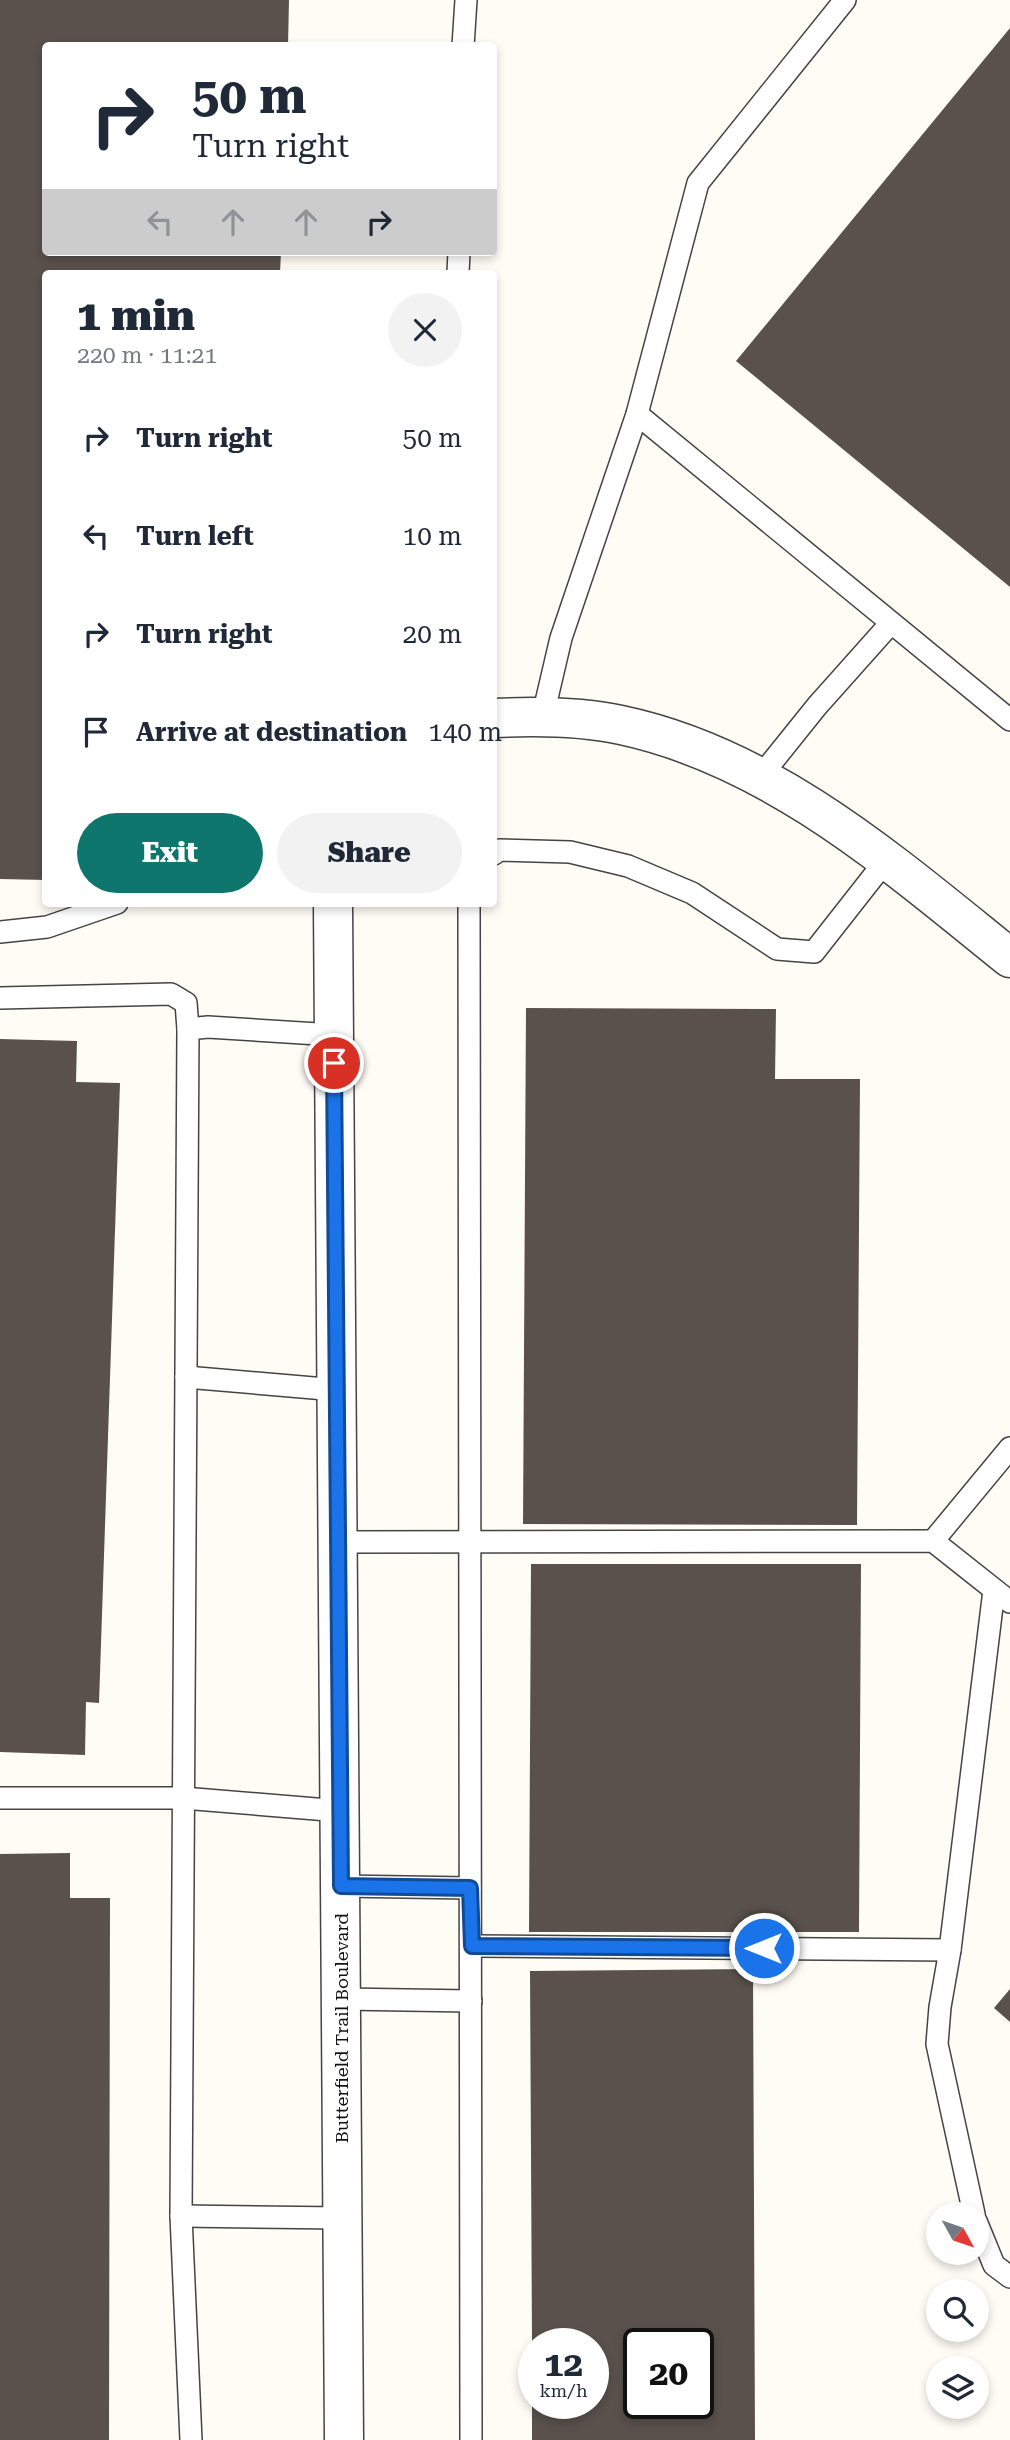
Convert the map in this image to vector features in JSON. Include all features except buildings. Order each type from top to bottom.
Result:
[{"type":"street","points":[[497,718],[543,715],[621,725],[681,743],[761,777],[801,799],[887,859],[1010,958]]},
{"type":"street","name":"Butterfield Trail Boulevard","points":[[333,907],[344,2440]]},
{"type":"lane","points":[[463,42],[466,0]]},
{"type":"lane","points":[[543,715],[561,638],[637,414],[698,183],[845,0]]},
{"type":"lane","points":[[637,414],[1010,720]]},
{"type":"lane","points":[[761,777],[817,706],[891,623]]},
{"type":"lane","points":[[497,852],[570,852],[628,866],[692,893],[777,949],[814,952],[887,859]]},
{"type":"lane","points":[[0,932],[47,927],[105,907]]},
{"type":"lane","points":[[469,907],[471,2440]]},
{"type":"lane","points":[[0,998],[171,994],[186,1003],[188,1029],[181,2216],[191,2440]]},
{"type":"lane","points":[[188,1029],[208,1027],[334,1035]]},
{"type":"lane","points":[[186,1377],[337,1390]]},
{"type":"lane","points":[[933,1541],[1010,1448]]},
{"type":"lane","points":[[338,1542],[933,1541],[1002,1596],[940,2007],[937,2044],[971,2202]]},
{"type":"lane","points":[[0,1798],[183,1798],[340,1811]]},
{"type":"lane","points":[[341,1886],[470,1888]]},
{"type":"lane","points":[[472,1946],[950,1950]]},
{"type":"lane","points":[[342,2000],[471,2001]]},
{"type":"lane","points":[[181,2216],[343,2218]]},
{"type":"lane","points":[[989,2253],[994,2265],[1010,2277]]},
{"type":"route","points":[[334,1063],[341,1886],[470,1888],[472,1946],[764,1948]]}]
